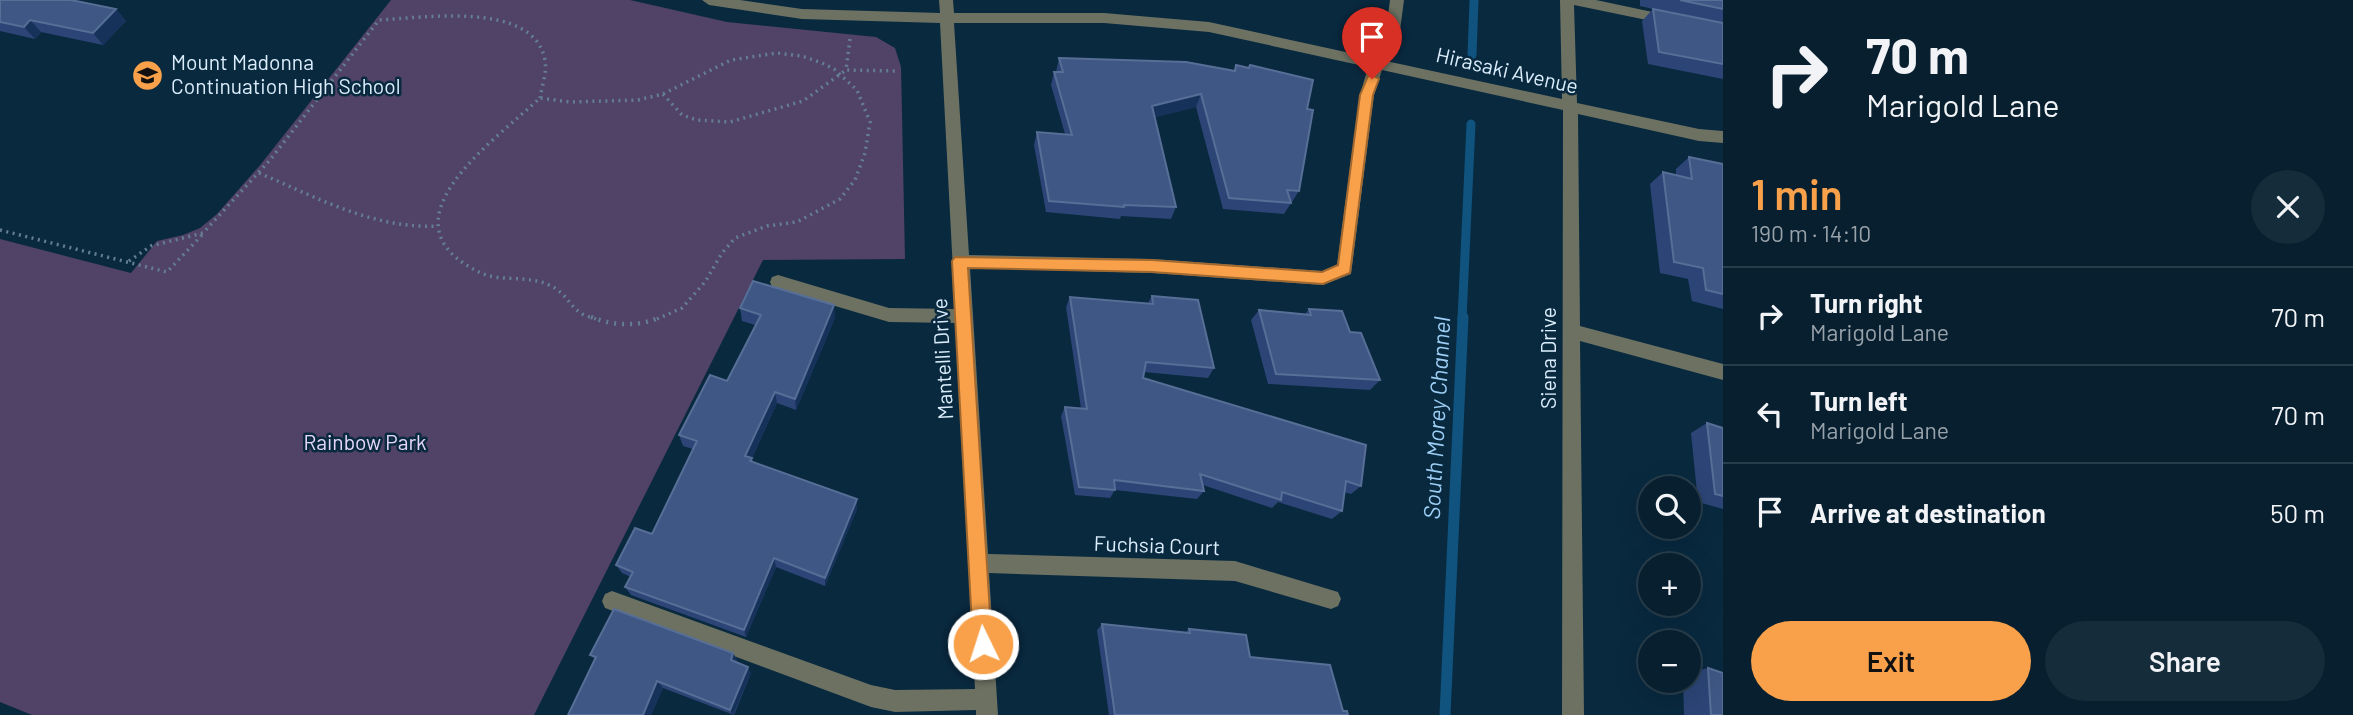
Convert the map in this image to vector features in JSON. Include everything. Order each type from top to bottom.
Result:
[{"type":"street","name":"Hirasaki Avenue","points":[[709,0],[802,14],[947,9],[1160,21],[1209,27],[1699,135],[1723,138]]},
{"type":"street","points":[[960,261],[1152,266],[1323,278],[1345,269],[1367,95],[1377,63],[1392,38],[1396,0]]},
{"type":"street","name":"Siena Drive","points":[[1567,0],[1572,331],[1573,715]]},
{"type":"street","points":[[1573,0],[1690,24]]},
{"type":"street","name":"Mantelli Drive","points":[[947,9],[987,707]]},
{"type":"street","points":[[778,282],[889,315],[964,316]]},
{"type":"street","points":[[1572,331],[1723,372]]},
{"type":"street","name":"Fuchsia Court","points":[[978,563],[1236,571],[1331,599]]},
{"type":"street","points":[[612,601],[871,696],[895,701],[987,707]]},
{"type":"path","points":[[0,230],[167,272],[259,173],[379,20],[408,19],[453,11],[470,12],[505,19],[533,35],[545,60],[540,98],[463,171],[439,206],[437,226],[446,251],[483,274],[528,278],[547,284],[565,294],[580,313],[609,324],[645,324],[682,308],[705,282],[722,253],[735,238],[767,226],[797,222],[840,199],[855,180],[865,153],[870,122],[857,90],[841,74],[802,56],[777,53],[752,55],[716,65],[663,94],[638,100],[606,103],[540,98]]},
{"type":"path","points":[[846,70],[850,37]]},
{"type":"path","points":[[663,94],[682,115],[697,120],[730,122],[803,101],[846,70],[898,71]]},
{"type":"path","points":[[259,173],[385,223],[420,229],[437,226]]},
{"type":"path","points":[[129,261],[151,246],[203,233]]},
{"type":"green space","name":"Rainbow Park","points":[[391,0],[630,0],[727,22],[876,37],[895,48],[901,67],[905,259],[763,260],[534,715],[32,715],[0,702],[0,239],[131,273],[157,241],[200,228],[217,214],[261,164]]},
{"type":"building","points":[[0,0],[71,0],[116,9],[93,33],[30,20],[24,27],[0,22]]},
{"type":"building","points":[[1680,0],[1723,0],[1723,9]]},
{"type":"building","points":[[1653,9],[1723,23],[1723,64],[1659,52]]},
{"type":"building","points":[[1059,58],[1186,62],[1235,71],[1236,65],[1249,68],[1250,65],[1313,80],[1307,109],[1313,110],[1299,191],[1287,190],[1291,203],[1229,198],[1201,94],[1152,106],[1176,207],[1124,207],[1049,201],[1037,132],[1072,135],[1054,72],[1063,72]]},
{"type":"building","points":[[1689,157],[1723,164],[1723,294],[1706,290],[1703,268],[1674,262],[1663,172],[1692,179]]},
{"type":"building","points":[[753,281],[834,305],[795,399],[775,392],[745,456],[752,458],[750,461],[857,499],[825,578],[774,558],[744,630],[625,587],[633,572],[616,565],[635,528],[652,534],[697,441],[679,435],[710,375],[727,381],[761,315],[740,308]]},
{"type":"building","points":[[1152,296],[1198,300],[1214,368],[1146,362],[1143,378],[1366,445],[1361,486],[1346,481],[1342,511],[1282,492],[1281,500],[1200,474],[1204,491],[1114,480],[1115,490],[1079,487],[1065,407],[1087,409],[1070,297],[1153,304]]},
{"type":"building","points":[[1309,309],[1342,311],[1350,332],[1361,333],[1380,380],[1276,374],[1259,310],[1311,315]]},
{"type":"building","points":[[1707,423],[1723,428],[1723,496],[1715,494]]},
{"type":"building","points":[[614,609],[733,653],[731,660],[748,667],[730,710],[657,681],[643,715],[568,715],[596,657],[590,655]]},
{"type":"building","points":[[1102,624],[1190,633],[1189,629],[1246,635],[1250,657],[1330,665],[1343,711],[1347,711],[1348,715],[1115,715]]},
{"type":"building","points":[[1708,668],[1723,673],[1723,715],[1711,715]]},
{"type":"waterway","name":"South Morey Channel","points":[[1472,55],[1474,0]]},
{"type":"waterway","name":"South Morey Channel","points":[[1462,319],[1471,124]]},
{"type":"waterway","name":"South Morey Channel","points":[[1445,715],[1463,317]]},
{"type":"place","name":"Mount Madonna Continuation High School","points":[[148,75]]},
{"type":"route","points":[[983,644],[960,261],[1152,266],[1323,278],[1345,269],[1367,95],[1372,79]]}]
